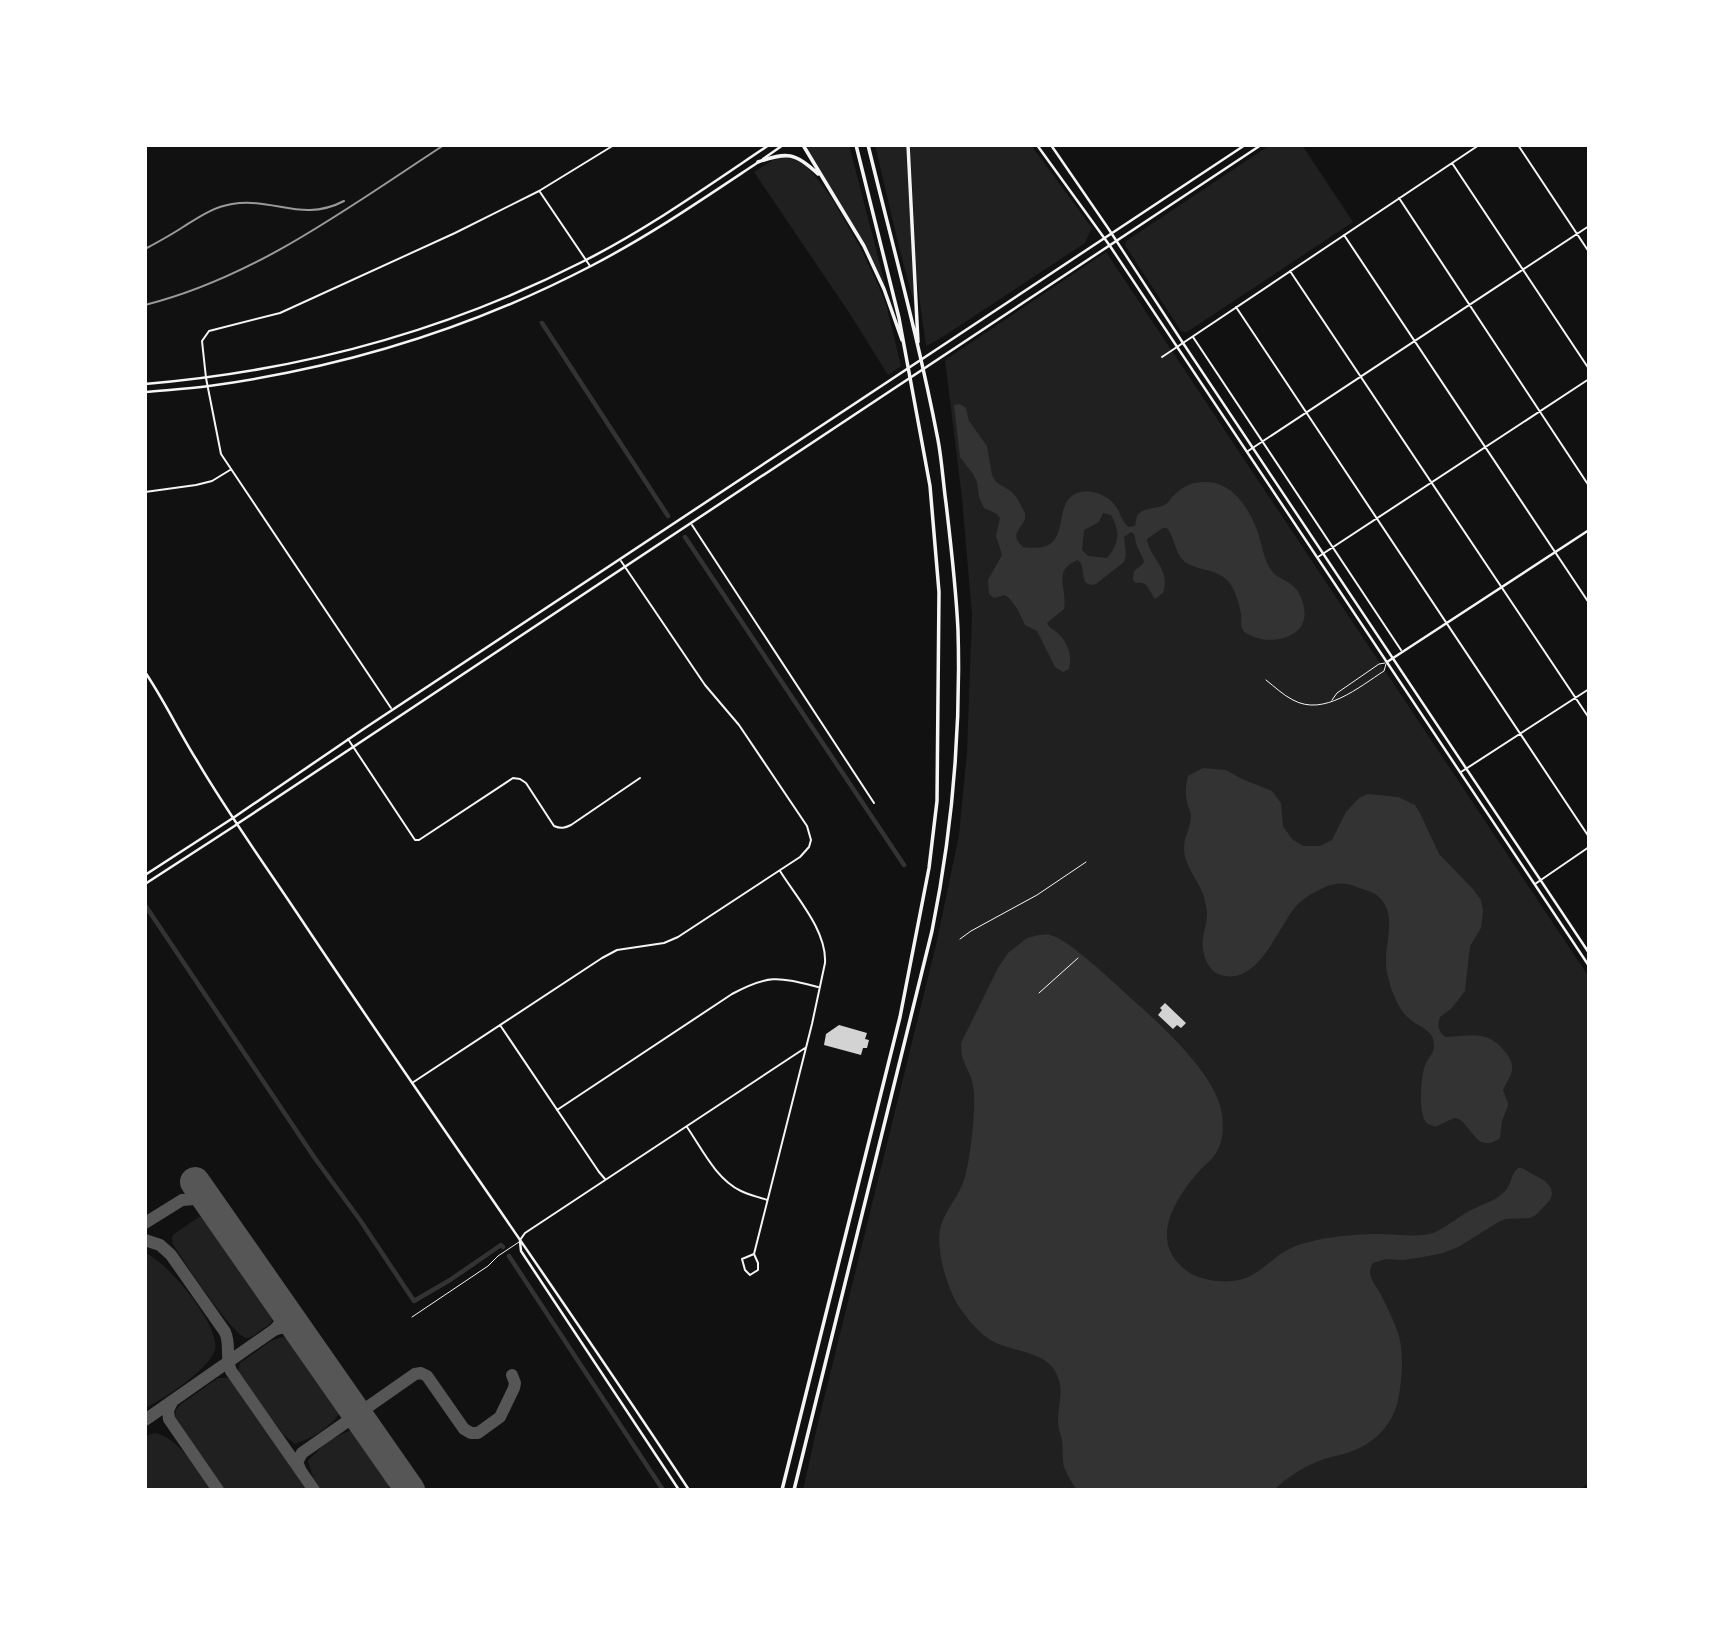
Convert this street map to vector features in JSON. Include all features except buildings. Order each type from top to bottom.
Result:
[{"type":"highway","points":[[803,145],[864,246],[884,289],[907,355]]},
{"type":"highway","points":[[782,1490],[900,1017],[929,868],[937,801],[939,592],[930,486],[899,318],[856,145]]},
{"type":"highway","points":[[794,1490],[932,931],[951,817],[957,712],[958,629],[938,441],[918,347],[868,145]]},
{"type":"highway","points":[[908,145],[918,347]]},
{"type":"highway","points":[[758,162],[791,155],[806,163],[824,180]]},
{"type":"main road","points":[[145,384],[206,378],[306,361],[405,335],[495,302],[585,260],[641,229],[769,145]]},
{"type":"main road","points":[[145,391],[207,386],[296,371],[357,357],[476,318],[590,266],[662,225],[783,145]]},
{"type":"main road","points":[[1037,145],[1104,237],[1589,966]]},
{"type":"main road","points":[[1051,145],[1112,232],[1589,953]]},
{"type":"main road","points":[[145,875],[1245,145]]},
{"type":"main road","points":[[145,884],[398,719],[1261,145]]},
{"type":"main road","points":[[1193,178],[1199,187]]},
{"type":"main road","points":[[844,410],[850,418]]},
{"type":"main road","points":[[759,466],[765,475]]},
{"type":"main road","points":[[1387,662],[1589,530]]},
{"type":"main road","points":[[579,586],[584,595]]},
{"type":"main road","points":[[538,613],[544,621]]},
{"type":"main road","points":[[145,672],[233,818],[411,1083],[580,1325],[689,1490]]},
{"type":"main road","points":[[392,710],[398,719]]},
{"type":"main road","points":[[520,1241],[521,1251],[679,1490]]},
{"type":"main road","points":[[661,1462],[668,1458]]},
{"type":"street","points":[[392,710],[220,454],[207,386],[202,341],[209,331],[280,313],[455,233],[539,191],[614,145]]},
{"type":"street","points":[[1162,357],[1479,145]]},
{"type":"street","points":[[1518,145],[1589,251]]},
{"type":"street","points":[[1452,163],[1589,369]]},
{"type":"street","points":[[539,191],[590,266]]},
{"type":"street","points":[[1399,198],[1589,486]]},
{"type":"street","points":[[1247,452],[1589,226]]},
{"type":"street","points":[[1344,236],[1589,603]]},
{"type":"street","points":[[1290,271],[1589,718]]},
{"type":"street","points":[[1236,307],[1589,837]]},
{"type":"street","points":[[1192,337],[1403,652]]},
{"type":"street","points":[[1317,557],[1589,379]]},
{"type":"street","points":[[145,492],[212,481],[231,470]]},
{"type":"street","points":[[691,524],[874,803]]},
{"type":"street","points":[[411,1083],[601,958],[617,950],[664,943],[678,937],[804,853],[811,840],[807,826],[746,735],[705,685],[620,559]]},
{"type":"street","points":[[1460,773],[1589,689]]},
{"type":"street","points":[[348,739],[415,840],[422,839],[513,778],[526,783],[554,826],[565,828],[640,778]]},
{"type":"street","points":[[1534,884],[1589,847]]},
{"type":"street","points":[[754,1254],[742,1259],[745,1270],[750,1275],[758,1270],[754,1254],[825,963],[820,933],[779,870]]},
{"type":"street","points":[[557,1110],[746,987],[769,978],[788,979],[819,987]]},
{"type":"street","points":[[500,1025],[606,1180]]},
{"type":"street","points":[[520,1241],[525,1233],[806,1047]]},
{"type":"street","points":[[687,1126],[717,1172],[728,1183],[742,1192],[767,1200]]},
{"type":"lane","points":[[1332,700],[1337,693],[1379,664],[1387,662]]},
{"type":"lane","points":[[1266,680],[1301,704],[1321,705],[1341,698],[1384,671],[1387,662]]},
{"type":"lane","points":[[960,939],[1037,895],[1086,862]]},
{"type":"lane","points":[[412,1317],[520,1241]]},
{"type":"path","points":[[1039,993],[1077,958]]},
{"type":"shaded area","points":[[805,145],[849,145],[885,284],[883,285],[865,245]]},
{"type":"shaded area","points":[[875,145],[906,145],[915,307],[900,251]]},
{"type":"shaded area","points":[[910,145],[1031,145],[1092,228],[1085,243],[926,346],[917,281]]},
{"type":"shaded area","points":[[1270,145],[1302,145],[1353,222],[1187,332],[1181,331],[1125,245],[1126,241]]},
{"type":"shaded area","points":[[784,157],[797,160],[808,167],[831,197],[861,249],[886,304],[901,366],[888,375],[754,172],[773,160]]},
{"type":"shaded area","points":[[1106,252],[1589,977],[1589,1483],[1579,1490],[803,1490],[936,945],[959,835],[967,752],[972,615],[962,498],[945,360]]},
{"type":"shaded area","points":[[960,404],[966,408],[969,421],[987,446],[992,475],[996,482],[1012,492],[1025,513],[1025,519],[1016,536],[1023,547],[1044,547],[1050,544],[1057,536],[1066,503],[1081,492],[1093,492],[1110,500],[1128,527],[1135,526],[1140,513],[1167,504],[1184,487],[1196,483],[1215,483],[1231,491],[1244,505],[1254,522],[1271,570],[1299,593],[1304,608],[1304,619],[1300,627],[1294,634],[1275,640],[1265,640],[1246,633],[1230,583],[1217,573],[1184,561],[1167,528],[1147,539],[1162,570],[1165,584],[1163,593],[1155,599],[1145,585],[1133,580],[1134,571],[1144,561],[1131,532],[1124,537],[1124,562],[1096,584],[1086,583],[1082,565],[1078,560],[1065,569],[1062,581],[1064,609],[1047,623],[1066,643],[1070,664],[1069,669],[1063,672],[1055,667],[1037,631],[1025,625],[1010,599],[1005,595],[994,598],[989,594],[988,580],[1002,555],[996,536],[1000,518],[984,508],[977,482],[960,457],[954,405]],"holes":[[[1103,513],[1111,515],[1117,532],[1114,547],[1107,558],[1088,556],[1082,550],[1084,530],[1099,522]]]},
{"type":"shaded area","points":[[1203,768],[1226,770],[1272,791],[1281,803],[1283,826],[1292,839],[1303,846],[1320,846],[1332,840],[1346,812],[1359,798],[1368,794],[1398,797],[1415,805],[1439,854],[1481,900],[1481,928],[1470,946],[1465,991],[1451,1009],[1440,1017],[1438,1026],[1446,1037],[1486,1037],[1507,1054],[1512,1070],[1503,1090],[1508,1106],[1502,1121],[1500,1138],[1492,1142],[1481,1142],[1459,1119],[1454,1118],[1435,1127],[1423,1117],[1422,1077],[1433,1051],[1432,1036],[1404,1014],[1393,992],[1386,965],[1388,911],[1376,895],[1346,884],[1323,888],[1296,906],[1265,953],[1247,971],[1237,976],[1225,976],[1211,968],[1203,947],[1206,905],[1202,891],[1186,861],[1184,848],[1191,817],[1186,795],[1188,776]]},
{"type":"shaded area","points":[[1050,935],[1069,945],[1145,1011],[1187,1052],[1218,1100],[1223,1126],[1219,1146],[1214,1156],[1181,1194],[1169,1221],[1167,1234],[1175,1260],[1199,1277],[1214,1281],[1243,1279],[1286,1251],[1332,1237],[1380,1234],[1413,1236],[1433,1233],[1498,1197],[1508,1187],[1518,1168],[1545,1181],[1551,1188],[1550,1200],[1531,1218],[1500,1221],[1460,1246],[1443,1253],[1403,1260],[1386,1259],[1373,1263],[1370,1270],[1373,1282],[1381,1294],[1401,1343],[1402,1368],[1395,1410],[1385,1427],[1371,1441],[1354,1451],[1310,1465],[1274,1490],[1077,1490],[1073,1485],[1063,1464],[1058,1420],[1061,1391],[1056,1373],[1038,1357],[996,1343],[975,1327],[959,1307],[949,1285],[941,1259],[939,1235],[946,1214],[961,1188],[970,1154],[974,1089],[963,1058],[961,1043],[1008,953],[1027,938]]},
{"type":"shaded area","points":[[203,1216],[209,1219],[275,1315],[270,1324],[250,1337],[240,1334],[220,1312],[173,1244],[174,1234]]},
{"type":"shaded area","points":[[145,1253],[166,1268],[201,1311],[215,1339],[215,1350],[195,1375],[145,1408]]},
{"type":"shaded area","points":[[282,1337],[296,1343],[343,1410],[322,1431],[295,1444],[283,1434],[238,1372],[240,1363],[271,1341]]},
{"type":"shaded area","points":[[218,1378],[228,1378],[234,1383],[309,1490],[224,1490],[175,1418],[176,1410],[181,1404]]},
{"type":"shaded area","points":[[355,1429],[386,1472],[388,1490],[321,1490],[308,1461],[329,1442]]},
{"type":"shaded area","points":[[154,1433],[171,1440],[179,1447],[213,1490],[145,1490],[145,1436]]},
{"type":"waterway","points":[[542,323],[668,516]]},
{"type":"waterway","points":[[685,537],[904,865]]},
{"type":"waterway","points":[[145,905],[414,1301],[501,1245],[503,1247]]},
{"type":"waterway","points":[[509,1256],[663,1490]]},
{"type":"taxiway","points":[[145,1223],[182,1200],[206,1198]]},
{"type":"taxiway","points":[[145,1240],[160,1245],[171,1255],[225,1332],[231,1371],[314,1490]]},
{"type":"taxiway","points":[[274,1330],[282,1319],[281,1305]]},
{"type":"taxiway","points":[[145,1420],[274,1330],[287,1327],[299,1331]]},
{"type":"taxiway","points":[[300,1469],[297,1462],[302,1453],[415,1374],[427,1376],[464,1429],[471,1433],[478,1433],[500,1417],[514,1388],[512,1375]]},
{"type":"taxiway","points":[[172,1402],[168,1410],[169,1419],[218,1490]]},
{"type":"runway","points":[[195,1182],[410,1490]]},
{"type":"railway","points":[[145,305],[186,293],[263,258],[337,215],[444,145]]},
{"type":"railway","points":[[145,249],[206,213],[225,205],[247,203],[315,210],[344,201]]}]
